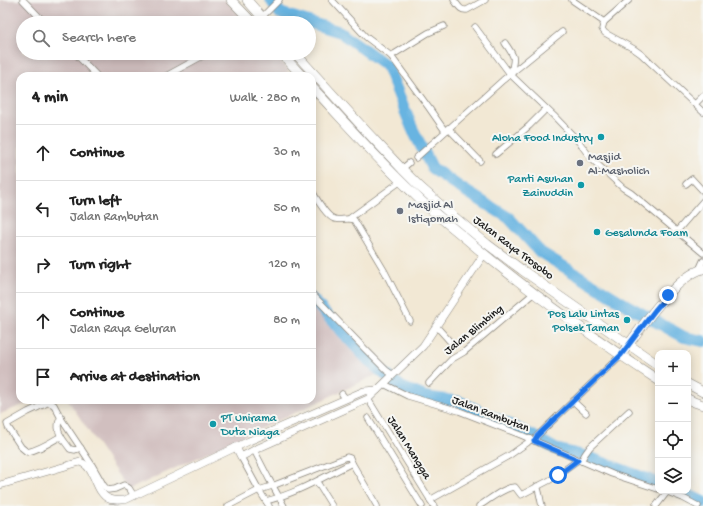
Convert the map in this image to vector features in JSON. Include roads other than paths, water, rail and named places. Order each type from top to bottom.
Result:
[{"type":"main road","points":[[232,0],[247,16]]},
{"type":"main road","points":[[247,0],[265,16]]},
{"type":"main road","points":[[287,60],[298,72]]},
{"type":"main road","name":"Jalan Raya Trosobo","points":[[301,60],[312,72]]},
{"type":"main road","name":"Jalan Raya Trosobo","points":[[316,76],[368,133],[406,166],[420,187],[442,206],[487,244],[655,363]]},
{"type":"main road","name":"Jalan Raya Trosobo","points":[[316,91],[401,181],[434,212],[534,293],[655,378]]},
{"type":"main road","points":[[621,355],[668,295],[702,267]]},
{"type":"main road","points":[[691,386],[703,392]]},
{"type":"main road","points":[[691,400],[703,405]]},
{"type":"street","points":[[23,0],[38,16]]},
{"type":"street","points":[[267,16],[279,0]]},
{"type":"street","points":[[332,0],[366,37],[392,58],[447,130],[480,161]]},
{"type":"street","points":[[454,0],[461,9],[464,10],[467,10],[486,0]]},
{"type":"street","points":[[572,0],[604,22]]},
{"type":"street","points":[[629,0],[604,22],[602,29],[605,33],[641,54],[703,112]]},
{"type":"street","points":[[392,58],[428,33],[444,26]]},
{"type":"street","points":[[475,27],[511,74],[579,142],[597,164],[703,253]]},
{"type":"street","points":[[417,157],[503,80],[562,32]]},
{"type":"street","points":[[505,43],[514,59],[511,74]]},
{"type":"street","points":[[82,60],[93,72]]},
{"type":"street","points":[[173,72],[195,60]]},
{"type":"street","points":[[695,104],[703,96]]},
{"type":"street","points":[[496,154],[529,126],[546,109]]},
{"type":"street","points":[[686,184],[692,179],[703,191]]},
{"type":"street","points":[[316,197],[322,207],[334,220],[350,218],[401,181]]},
{"type":"street","points":[[677,231],[703,201]]},
{"type":"street","points":[[350,218],[354,220],[385,272],[410,321]]},
{"type":"street","points":[[241,457],[368,399],[423,346],[484,254]]},
{"type":"street","name":"Jalan Blimbing","points":[[429,383],[452,359],[464,352],[534,293]]},
{"type":"street","name":"Jalan Rambutan","points":[[316,298],[386,370],[389,379],[408,396],[459,411],[582,458],[612,474],[655,488]]},
{"type":"street","points":[[437,327],[454,346]]},
{"type":"street","points":[[430,500],[510,455],[534,439],[621,355]]},
{"type":"street","points":[[0,485],[80,462],[84,463],[87,467],[99,489],[105,496],[108,498],[125,500],[344,396],[364,391],[377,390]]},
{"type":"street","name":"Jalan Mangga","points":[[368,399],[434,506]]},
{"type":"street","points":[[573,401],[586,413]]},
{"type":"street","points":[[45,404],[7,424],[21,446],[27,452],[37,449],[61,436]]},
{"type":"street","points":[[50,404],[54,405],[104,486],[108,490],[124,485],[129,488],[134,496]]},
{"type":"street","points":[[479,506],[512,487],[515,487],[521,495],[550,480],[582,458],[590,447],[629,411]]},
{"type":"street","points":[[61,418],[57,425],[61,436],[70,449],[75,450],[81,448]]},
{"type":"street","points":[[368,418],[422,506]]},
{"type":"street","points":[[249,441],[284,506]]},
{"type":"street","points":[[236,447],[267,503],[317,482],[352,463]]},
{"type":"street","points":[[228,506],[259,490],[347,457],[350,458],[377,506]]},
{"type":"street","points":[[317,482],[332,506]]},
{"type":"street","points":[[537,486],[540,492],[539,495],[542,506]]},
{"type":"street","points":[[656,506],[664,494]]},
{"type":"street","points":[[673,494],[698,506]]},
{"type":"waterway","points":[[271,0],[280,13],[289,16]]},
{"type":"waterway","points":[[316,24],[340,32],[387,66],[412,128],[432,168],[459,187],[509,218],[540,252],[628,306],[684,337],[703,341]]},
{"type":"waterway","points":[[316,303],[371,363],[401,387],[425,397],[460,402],[531,435],[555,449],[588,457],[655,482]]},
{"type":"waterway","points":[[687,494],[703,502]]},
{"type":"place","name":"Aloha Food Industry","points":[[601,137]]},
{"type":"place","name":"Masjid Al-Masholich","points":[[580,163]]},
{"type":"place","name":"Panti Asuhan Zainuddin","points":[[581,185]]},
{"type":"place","name":"Masjid Al Istiqomah","points":[[400,211]]},
{"type":"place","name":"Gesalunda Foam","points":[[597,232]]},
{"type":"place","name":"Pos Lalu Lintas Polsek Taman","points":[[627,320]]},
{"type":"place","name":"PT Unirama Duta Niaga","points":[[213,424]]}]
